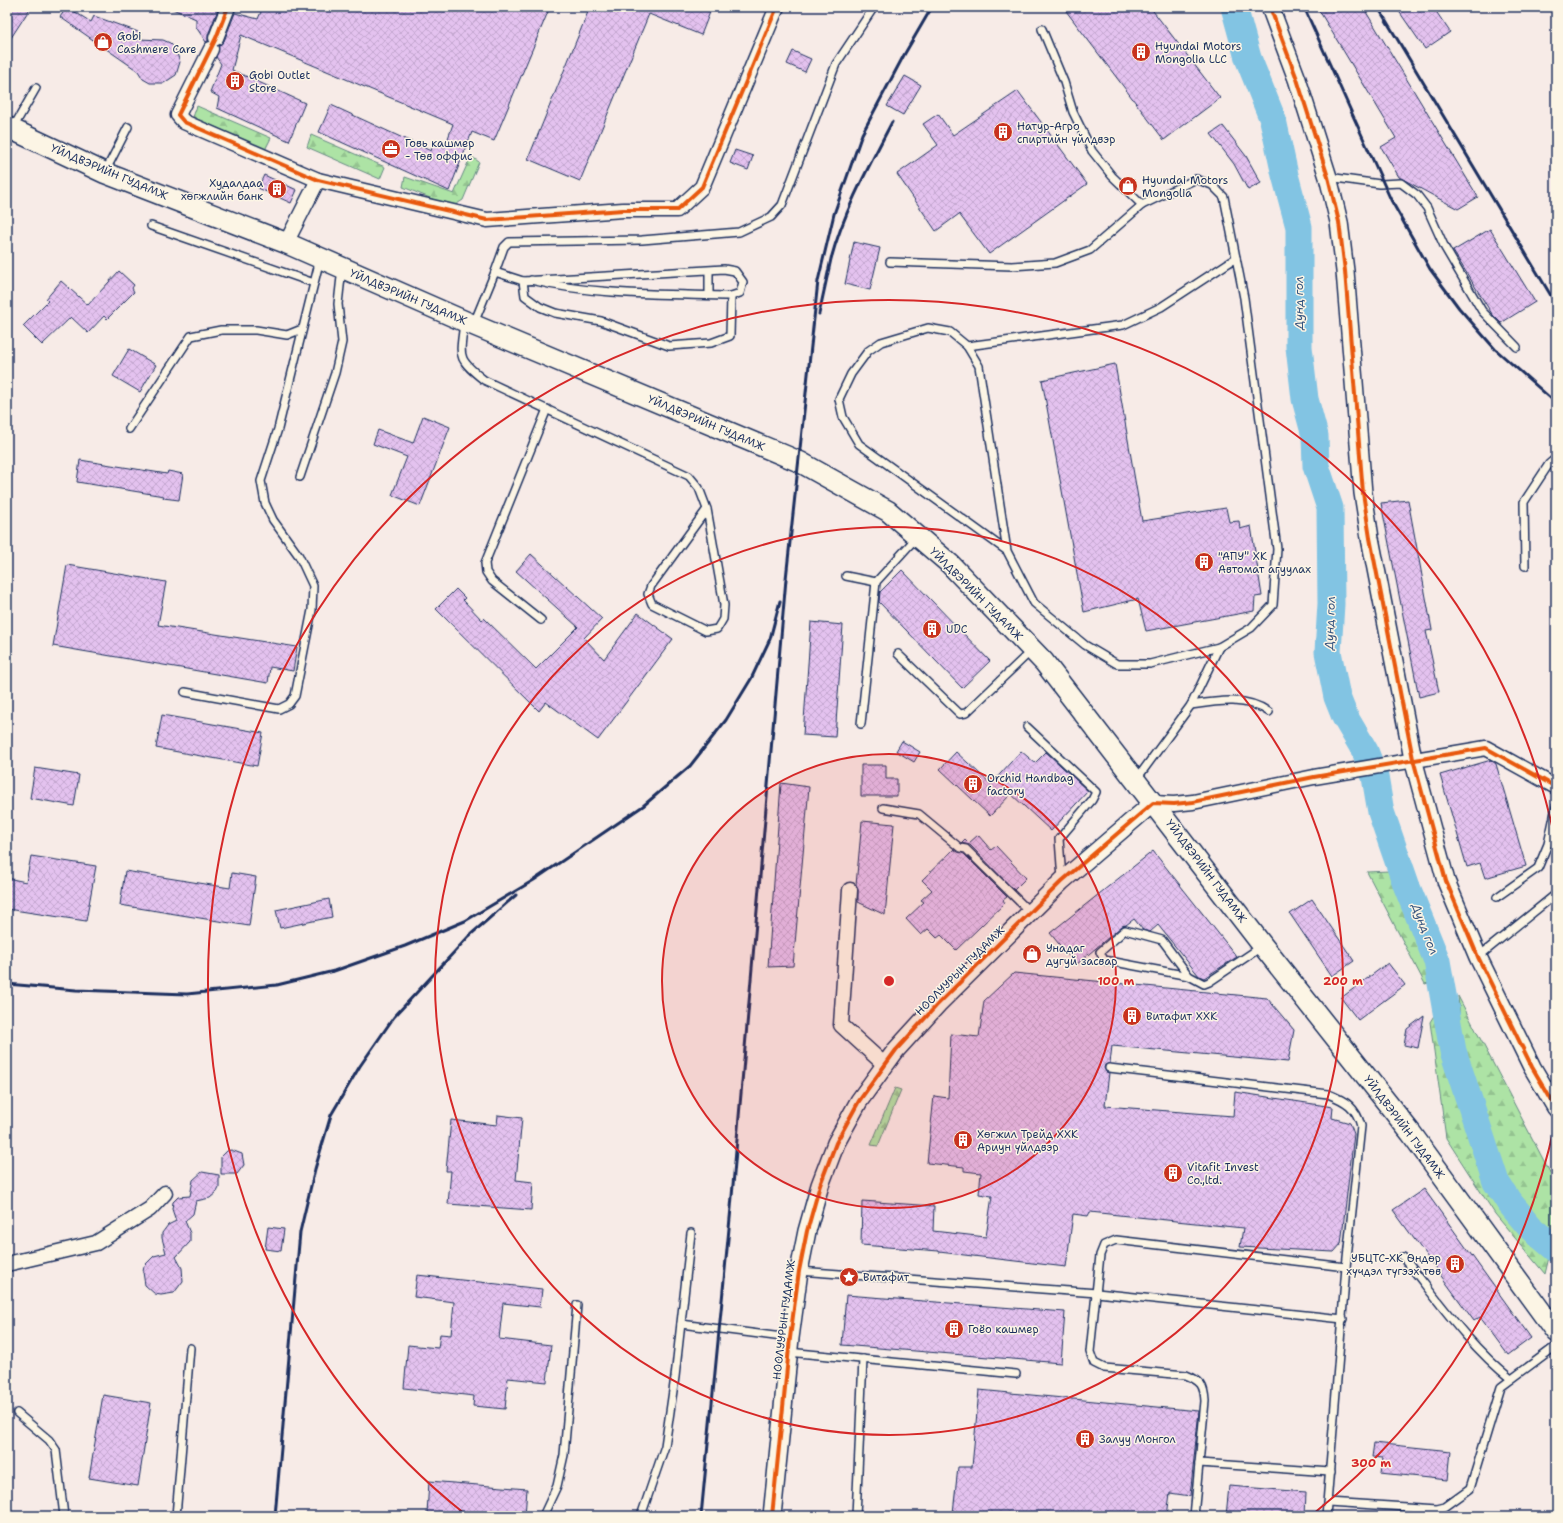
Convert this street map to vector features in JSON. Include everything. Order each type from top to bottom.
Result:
[{"type":"main road","name":"YЙЛДВЭРИЙН ГУДАМЖ","points":[[10,128],[105,173],[286,242],[320,259],[469,323],[800,462],[888,511],[950,564],[1044,662],[1263,946],[1411,1133],[1556,1332]]},
{"type":"street","points":[[228,7],[213,43],[178,115],[184,122],[318,180],[487,220],[623,210],[677,210],[702,187],[777,7]]},
{"type":"street","points":[[1270,7],[1297,79],[1328,177],[1343,246],[1364,493],[1370,538],[1407,761],[1446,882],[1478,957],[1532,1067],[1556,1108]]},
{"type":"street","points":[[286,242],[318,180]]},
{"type":"street","points":[[1153,802],[1164,804],[1188,803],[1314,777],[1486,748],[1556,787]]},
{"type":"street","name":"НООЛУУРЫН ГУДАМЖ","points":[[772,1516],[789,1345],[799,1271],[807,1231],[820,1185],[836,1143],[859,1101],[896,1050],[938,1004],[1062,881],[1153,802]]},
{"type":"street","points":[[850,890],[841,1025],[885,1065]]},
{"type":"street","points":[[7,1264],[96,1243],[150,1209],[165,1193]]},
{"type":"lane","points":[[707,508],[652,586],[648,594],[652,604],[706,631],[717,629],[723,619],[724,606],[707,508],[699,488],[689,476],[484,380],[466,366],[460,355],[469,323],[494,272],[504,247],[509,242],[642,240],[739,232],[771,217],[782,205],[836,64],[874,7]]},
{"type":"lane","points":[[1042,29],[1064,82],[1073,112],[1092,151],[1112,176],[1142,204]]},
{"type":"lane","points":[[10,128],[36,88]]},
{"type":"lane","points":[[105,173],[128,127]]},
{"type":"lane","points":[[1328,177],[1380,184],[1401,183],[1417,195],[1427,208],[1445,248],[1482,311],[1517,347]]},
{"type":"lane","points":[[890,262],[1012,266],[1055,263],[1090,250],[1142,204],[1196,180],[1212,185],[1224,197],[1244,298],[1277,549],[1273,605],[1251,628],[1219,647],[1150,664],[1117,664],[1085,645],[1034,603],[1007,551],[978,366],[967,346],[950,332],[928,328],[881,342],[868,351],[851,374],[838,398],[843,417],[859,444],[1007,551]]},
{"type":"lane","points":[[151,226],[314,283]]},
{"type":"lane","points":[[967,346],[1123,325],[1161,307],[1236,258]]},
{"type":"lane","points":[[185,692],[279,709],[289,704],[295,696],[312,610],[313,586],[299,556],[273,520],[265,503],[261,481],[278,429],[320,259]]},
{"type":"lane","points":[[300,477],[335,373],[342,342],[338,304],[342,268]]},
{"type":"lane","points":[[494,272],[523,281],[532,280],[724,270],[735,271],[743,282],[740,293],[731,296],[620,292],[556,286],[532,280]]},
{"type":"lane","points":[[709,271],[709,295]]},
{"type":"lane","points":[[523,281],[525,296],[540,307],[555,313],[601,321],[669,346],[711,343],[730,336],[731,296]]},
{"type":"lane","points":[[129,428],[191,336],[204,332],[221,330],[256,330],[287,335],[302,328]]},
{"type":"lane","points":[[541,620],[492,581],[486,572],[485,563],[547,409]]},
{"type":"lane","points":[[1525,566],[1524,502],[1549,464],[1556,458]]},
{"type":"lane","points":[[861,724],[876,582],[918,536]]},
{"type":"lane","points":[[846,576],[876,582]]},
{"type":"lane","points":[[1136,780],[1191,705],[1219,647]]},
{"type":"lane","points":[[898,654],[960,714],[966,713],[1032,650]]},
{"type":"lane","points":[[1191,705],[1229,699],[1261,706],[1269,712]]},
{"type":"lane","points":[[1027,727],[1096,792],[1092,800],[1059,839],[1062,881]]},
{"type":"lane","points":[[1497,897],[1538,868],[1548,844],[1556,807]]},
{"type":"lane","points":[[883,808],[919,814],[960,848],[966,849],[1031,913]]},
{"type":"lane","points":[[1478,957],[1556,894]]},
{"type":"lane","points":[[1189,976],[1162,940],[1125,930],[1100,952],[1104,960],[1189,976],[1204,984],[1210,982],[1263,946]]},
{"type":"lane","points":[[1109,1068],[1328,1094],[1352,1106],[1358,1115],[1361,1126],[1346,1267],[1326,1516]]},
{"type":"lane","points":[[641,1516],[665,1446],[675,1377],[690,1233]]},
{"type":"lane","points":[[1194,1516],[1205,1388],[1196,1379],[1186,1375],[1104,1368],[1094,1363],[1090,1352],[1100,1255],[1104,1245],[1116,1240],[1346,1267]]},
{"type":"lane","points":[[1403,1258],[1479,1349],[1495,1366],[1511,1379]]},
{"type":"lane","points":[[799,1271],[1097,1293],[1343,1319]]},
{"type":"lane","points":[[543,1516],[557,1486],[564,1455],[577,1305]]},
{"type":"lane","points":[[681,1324],[863,1360],[1016,1374]]},
{"type":"lane","points":[[1328,1502],[1437,1510],[1445,1507],[1470,1489],[1501,1387],[1556,1346]]},
{"type":"lane","points":[[176,1516],[190,1348]]},
{"type":"lane","points":[[856,1516],[863,1360]]},
{"type":"lane","points":[[17,1413],[48,1440],[56,1450],[64,1516]]},
{"type":"lane","points":[[1199,1462],[1330,1472]]},
{"type":"green space","points":[[197,106],[271,138],[265,150],[193,117]]},
{"type":"green space","points":[[311,135],[385,167],[380,179],[307,147]]},
{"type":"green space","points":[[471,156],[479,162],[463,200],[452,207],[403,187],[405,177],[454,194]]},
{"type":"green space","points":[[1389,871],[1417,926],[1435,981],[1425,984],[1367,872]]},
{"type":"green space","points":[[1458,996],[1556,1184],[1556,1239],[1519,1203],[1497,1168],[1462,1045]]},
{"type":"green space","points":[[1438,1009],[1446,1050],[1486,1169],[1511,1213],[1550,1253],[1545,1274],[1495,1214],[1446,1138],[1430,1022]]},
{"type":"green space","points":[[895,1088],[901,1090],[878,1146],[871,1145]]},
{"type":"building","points":[[7,7],[31,7],[7,44]]},
{"type":"building","points":[[67,7],[91,22],[94,16],[141,33],[138,39],[163,40],[170,43],[175,48],[180,62],[176,75],[164,83],[150,83],[143,79],[138,71],[60,17]]},
{"type":"building","points":[[168,7],[219,7],[208,35],[208,41],[206,42],[196,27],[196,19]]},
{"type":"building","points":[[263,7],[550,7],[494,141],[472,132],[449,191],[319,132],[331,105],[431,151],[434,142],[445,147],[453,124],[241,35],[232,70],[305,103],[289,141],[217,108],[219,97],[210,92],[221,64],[216,57],[219,46],[224,41],[235,13],[258,19]]},
{"type":"building","points":[[590,7],[712,7],[701,35],[649,14],[580,181],[528,159]]},
{"type":"building","name":"Hyundai Motors Mongolia LLC","points":[[1063,7],[1150,7],[1220,98],[1164,140]]},
{"type":"building","points":[[1317,7],[1363,7],[1478,197],[1458,209],[1399,177],[1381,147],[1396,138]]},
{"type":"building","points":[[1396,7],[1433,7],[1450,32],[1425,49]]},
{"type":"building","points":[[793,51],[811,59],[805,72],[787,64]]},
{"type":"building","points":[[905,76],[921,85],[903,115],[887,106]]},
{"type":"building","name":"Натур-Агро спиртийн үйлдвэр","points":[[1018,91],[1087,184],[989,254],[959,214],[936,231],[897,174],[938,145],[923,124],[938,114],[953,135]]},
{"type":"building","points":[[1223,126],[1246,156],[1261,183],[1248,190],[1234,164],[1211,134]]},
{"type":"building","points":[[735,150],[753,156],[748,170],[730,163]]},
{"type":"building","name":"Худалдаа хөгжлийн банк","points":[[264,175],[297,190],[291,203],[258,188]]},
{"type":"building","points":[[1490,229],[1535,302],[1501,323],[1492,314],[1453,251]]},
{"type":"building","points":[[854,242],[880,248],[870,290],[845,284]]},
{"type":"building","points":[[119,271],[134,285],[132,288],[134,292],[107,319],[104,316],[88,333],[71,317],[42,345],[23,326],[48,301],[46,299],[61,281],[88,305]]},
{"type":"building","points":[[129,349],[156,365],[140,392],[113,376]]},
{"type":"building","points":[[1115,364],[1142,521],[1226,508],[1229,522],[1239,521],[1240,529],[1251,526],[1262,596],[1255,597],[1254,611],[1146,631],[1138,599],[1084,612],[1042,380]]},
{"type":"building","points":[[423,416],[450,427],[420,506],[392,495],[407,457],[373,444],[378,430],[413,443]]},
{"type":"building","points":[[80,460],[167,474],[168,471],[183,474],[179,500],[163,498],[164,496],[77,482]]},
{"type":"building","points":[[1408,500],[1432,630],[1426,631],[1439,692],[1419,697],[1381,503]]},
{"type":"building","points":[[531,554],[602,619],[584,638],[604,659],[638,613],[673,639],[598,740],[546,702],[539,711],[436,609],[456,589],[465,598],[463,600],[482,620],[484,618],[536,669],[578,627],[516,571]]},
{"type":"building","points":[[67,565],[166,582],[158,625],[297,647],[293,671],[270,667],[268,683],[53,646]]},
{"type":"building","name":"UDC","points":[[902,570],[990,661],[962,688],[879,602],[880,592]]},
{"type":"building","points":[[811,622],[843,625],[835,737],[803,735]]},
{"type":"building","points":[[162,715],[263,733],[257,766],[156,748]]},
{"type":"building","points":[[902,741],[920,752],[914,762],[896,751]]},
{"type":"building","points":[[1021,751],[1035,763],[1046,752],[1088,791],[1051,831],[1011,794],[990,816],[940,769],[956,752],[991,784]]},
{"type":"building","points":[[1491,760],[1496,764],[1526,866],[1485,878],[1480,863],[1467,867],[1440,775]]},
{"type":"building","points":[[861,765],[886,765],[886,779],[897,779],[897,796],[861,796]]},
{"type":"building","points":[[35,768],[79,775],[74,806],[30,798]]},
{"type":"building","points":[[781,783],[809,787],[793,966],[768,967]]},
{"type":"building","points":[[862,821],[894,824],[885,915],[858,902],[858,890],[856,885]]},
{"type":"building","points":[[978,835],[991,850],[996,846],[1026,878],[1014,890],[970,845],[961,843],[965,839],[969,843]]},
{"type":"building","points":[[954,849],[964,854],[1007,897],[1003,900],[1005,903],[956,950],[941,935],[937,938],[928,929],[921,935],[906,919],[924,902],[921,900],[932,890],[922,880]]},
{"type":"building","points":[[1153,851],[1237,957],[1204,978],[1199,976],[1158,925],[1150,932],[1143,930],[1134,919],[1122,926],[1076,965],[1050,933]]},
{"type":"building","points":[[31,856],[96,866],[86,921],[7,909],[7,878],[26,882]]},
{"type":"building","points":[[125,871],[230,888],[232,873],[256,877],[249,926],[120,905]]},
{"type":"building","points":[[329,899],[332,917],[280,928],[276,910]]},
{"type":"building","points":[[1312,899],[1354,961],[1332,976],[1290,914]]},
{"type":"building","points":[[1388,963],[1405,985],[1358,1020],[1341,998]]},
{"type":"building","name":"Vitafit Invest Co.,ltd.","points":[[1014,973],[1267,998],[1294,1030],[1288,1062],[1112,1046],[1110,1063],[1105,1065],[1104,1068],[1106,1072],[1109,1073],[1105,1106],[1233,1116],[1235,1092],[1333,1107],[1332,1118],[1350,1123],[1354,1134],[1341,1244],[1334,1252],[1240,1247],[1243,1228],[1090,1212],[1088,1216],[1073,1214],[1066,1267],[939,1251],[861,1245],[862,1201],[934,1206],[933,1231],[986,1237],[992,1196],[979,1194],[981,1173],[964,1171],[964,1167],[927,1163],[934,1096],[948,1098],[951,1034],[979,1037],[984,1001]]},
{"type":"building","points":[[1424,1016],[1418,1048],[1404,1045],[1407,1029]]},
{"type":"building","points":[[498,1115],[522,1118],[516,1180],[533,1182],[531,1210],[448,1204],[451,1171],[446,1171],[451,1120],[497,1125]]},
{"type":"building","points":[[231,1150],[242,1154],[244,1165],[237,1174],[221,1174],[221,1157],[227,1151]]},
{"type":"building","points":[[202,1172],[219,1175],[219,1188],[210,1198],[196,1201],[193,1214],[185,1221],[190,1233],[190,1242],[176,1257],[182,1268],[183,1281],[174,1293],[161,1295],[155,1294],[145,1285],[143,1272],[144,1266],[154,1256],[166,1253],[162,1233],[168,1225],[176,1221],[172,1209],[173,1202],[178,1197],[190,1196],[193,1180]]},
{"type":"building","name":"УБЦТС-ХК Өндөр хүчдэл түгээх төв","points":[[1424,1189],[1531,1338],[1508,1355],[1480,1317],[1474,1321],[1393,1210]]},
{"type":"building","points":[[268,1227],[284,1229],[281,1251],[265,1249]]},
{"type":"building","points":[[417,1275],[542,1289],[540,1307],[503,1303],[499,1339],[551,1345],[547,1382],[508,1378],[505,1409],[473,1406],[474,1396],[404,1388],[408,1345],[438,1348],[440,1334],[451,1335],[454,1302],[414,1297]]},
{"type":"building","name":"Гоёо кашмер","points":[[846,1295],[1065,1312],[1061,1363],[842,1345]]},
{"type":"building","name":"Залуу Монгол","points":[[979,1390],[1199,1411],[1190,1496],[1170,1493],[1167,1516],[967,1516],[967,1513],[953,1513],[958,1467],[972,1467]]},
{"type":"building","points":[[103,1395],[151,1403],[138,1486],[89,1478]]},
{"type":"building","points":[[1374,1443],[1451,1451],[1448,1480],[1381,1473],[1383,1458],[1372,1457]]},
{"type":"building","points":[[429,1481],[527,1489],[525,1516],[459,1516],[427,1514]]},
{"type":"building","points":[[1229,1486],[1306,1492],[1305,1516],[1226,1516]]},
{"type":"waterway","name":"Дунд гол","points":[[1234,7],[1248,58],[1273,120],[1285,175],[1299,227],[1299,347],[1305,399],[1315,436],[1316,466],[1330,508],[1331,604],[1328,652],[1337,697],[1345,717],[1365,751],[1375,777],[1381,812],[1407,887],[1437,961],[1453,1051],[1496,1182],[1509,1202],[1530,1227],[1556,1249]]},
{"type":"railway","points":[[701,1516],[731,1208],[786,579],[818,281],[834,214],[862,134],[904,55],[932,7]]},
{"type":"railway","points":[[1304,7],[1391,200],[1430,269],[1459,308],[1495,349],[1556,403]]},
{"type":"railway","points":[[1378,7],[1556,304]]},
{"type":"railway","points":[[819,314],[836,241],[850,206],[892,122]]},
{"type":"railway","points":[[7,984],[76,990],[187,994],[277,985],[334,971],[405,946],[465,921],[534,880],[643,806],[690,766],[726,720],[751,679],[770,639],[780,601]]},
{"type":"railway","points":[[275,1516],[300,1232],[315,1169],[331,1115],[360,1066],[394,1017],[469,936],[516,895]]},
{"type":"cycle path","points":[[228,7],[216,38],[178,115],[184,122],[318,180],[487,220],[623,210],[677,210],[702,187],[777,7]]},
{"type":"cycle path","points":[[1270,7],[1297,79],[1328,177],[1339,222],[1345,271],[1363,493],[1370,538],[1413,759],[1446,881],[1478,957],[1532,1067],[1556,1108]]},
{"type":"cycle path","points":[[772,1516],[790,1338],[799,1271],[807,1231],[820,1185],[836,1143],[859,1101],[896,1050],[938,1004],[1062,881],[1153,803],[1174,804],[1193,802],[1314,777],[1486,748],[1556,787]]},
{"type":"place","name":"Gobi Cashmere Care","points":[[103,42]]},
{"type":"place","name":"Hyundai Motors Mongolia LLC","points":[[1141,52]]},
{"type":"place","name":"Gobi Outlet Store","points":[[235,81]]},
{"type":"place","name":"Натур-Агро спиртийн үйлдвэр","points":[[1003,132]]},
{"type":"place","name":"Говь кашмер - Төв оффис","points":[[391,149]]},
{"type":"place","name":"Hyundai Motors Mongolia","points":[[1128,186]]},
{"type":"place","name":"Худалдаа хөгжлийн банк","points":[[277,189]]},
{"type":"place","name":"\"АПУ\" ХК Автомат агуулах","points":[[1204,562]]},
{"type":"place","name":"UDC","points":[[932,629]]},
{"type":"place","name":"Orchid Handbag factory","points":[[973,784]]},
{"type":"place","name":"Унадаг дугуй засвар","points":[[1032,954]]},
{"type":"place","name":"Витафит ХХК","points":[[1132,1016]]},
{"type":"place","name":"Хөгжил Трейд ХХК Ариун үйлдвэр","points":[[963,1140]]},
{"type":"place","name":"Vitafit Invest Co.,ltd.","points":[[1173,1173]]},
{"type":"place","name":"УБЦТС-ХК Өндөр хүчдэл түгээх төв","points":[[1455,1264]]},
{"type":"place","name":"Витафит","points":[[849,1277]]},
{"type":"place","name":"Гоёо кашмер","points":[[954,1329]]},
{"type":"place","name":"Залуу Монгол","points":[[1085,1439]]}]
